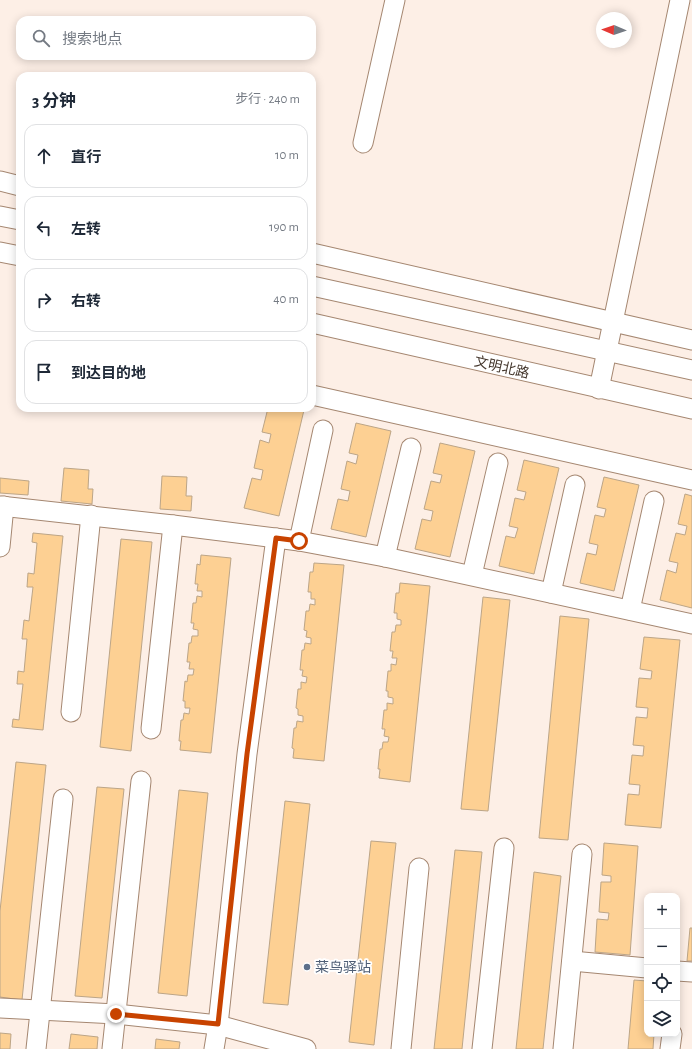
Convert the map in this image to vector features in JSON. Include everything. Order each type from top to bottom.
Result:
[{"type":"street","points":[[363,143],[396,0]]},
{"type":"street","points":[[599,389],[680,0]]},
{"type":"street","points":[[0,181],[16,185]]},
{"type":"street","points":[[0,216],[16,219]]},
{"type":"street","points":[[0,252],[16,255]]},
{"type":"street","points":[[316,254],[692,340]]},
{"type":"street","points":[[316,287],[692,370]]},
{"type":"street","name":"文明北路","points":[[316,324],[692,409]]},
{"type":"street","points":[[316,397],[692,480]]},
{"type":"street","points":[[299,541],[324,430]]},
{"type":"street","points":[[385,557],[411,448]]},
{"type":"street","points":[[472,575],[498,463]]},
{"type":"street","points":[[551,593],[575,485]]},
{"type":"street","points":[[630,610],[654,501]]},
{"type":"street","points":[[0,547],[2,506],[299,541],[472,575],[692,624]]},
{"type":"street","points":[[71,712],[91,516]]},
{"type":"street","points":[[151,729],[173,525]]},
{"type":"street","points":[[214,1049],[247,754],[276,538]]},
{"type":"street","points":[[112,1049],[141,781]]},
{"type":"street","points":[[36,1049],[63,799]]},
{"type":"street","points":[[482,1049],[504,848]]},
{"type":"street","points":[[563,1049],[582,854]]},
{"type":"street","points":[[400,1049],[419,868]]},
{"type":"street","points":[[572,961],[644,968]]},
{"type":"street","points":[[680,971],[692,972]]},
{"type":"street","points":[[0,1008],[116,1014],[218,1024],[306,1049]]},
{"type":"street","points":[[670,1049],[672,1037]]},
{"type":"building","points":[[267,412],[304,412],[279,516],[244,508],[252,478],[261,480],[263,470],[254,468],[260,440],[269,443],[271,434],[262,432]]},
{"type":"building","points":[[356,423],[391,431],[366,537],[331,529],[338,499],[348,501],[350,491],[341,489],[347,461],[356,464],[358,455],[349,453]]},
{"type":"building","points":[[440,443],[475,451],[450,557],[415,549],[422,519],[431,521],[433,511],[424,509],[431,481],[440,483],[442,475],[433,473]]},
{"type":"building","points":[[524,460],[559,468],[534,574],[499,566],[506,536],[515,538],[518,528],[509,526],[515,498],[524,500],[526,492],[517,490]]},
{"type":"building","points":[[64,468],[89,470],[88,489],[93,489],[92,504],[61,501]]},
{"type":"building","points":[[162,476],[187,477],[186,496],[192,496],[191,511],[160,509]]},
{"type":"building","points":[[604,477],[639,485],[614,591],[580,583],[587,553],[596,555],[598,545],[589,543],[595,515],[604,517],[606,509],[597,507]]},
{"type":"building","points":[[0,478],[29,481],[28,495],[0,493]]},
{"type":"building","points":[[685,494],[692,496],[692,608],[660,600],[667,570],[676,573],[678,563],[669,561],[676,533],[685,535],[687,526],[678,524]]},
{"type":"building","points":[[33,533],[63,536],[43,730],[12,727],[13,719],[19,720],[23,684],[17,684],[18,671],[24,672],[27,639],[22,639],[24,620],[29,621],[33,587],[27,587],[28,573],[34,574],[37,543],[32,542]]},
{"type":"building","points":[[121,539],[152,542],[131,751],[100,747]]},
{"type":"building","points":[[201,555],[231,558],[211,753],[180,750],[181,741],[179,741],[181,720],[183,720],[184,713],[189,714],[190,708],[185,708],[185,701],[183,701],[185,681],[187,682],[188,675],[193,675],[194,669],[189,669],[190,662],[187,662],[189,643],[191,643],[192,636],[198,636],[198,630],[193,629],[194,623],[191,623],[193,603],[196,603],[197,596],[202,597],[202,591],[197,591],[198,584],[195,584],[197,564],[200,565]]},
{"type":"building","points":[[314,563],[344,565],[324,761],[293,758],[294,749],[292,748],[294,728],[296,728],[297,721],[303,722],[303,716],[298,715],[298,709],[296,708],[298,689],[301,689],[301,682],[306,683],[307,677],[302,676],[303,670],[300,670],[302,650],[304,650],[305,643],[311,644],[311,638],[306,637],[307,631],[304,630],[306,611],[309,611],[310,604],[315,605],[315,599],[311,599],[311,592],[308,592],[310,572],[313,572]]},
{"type":"building","points":[[400,583],[430,586],[410,782],[379,778],[380,769],[378,769],[380,749],[382,749],[383,742],[388,742],[389,737],[384,736],[385,729],[382,729],[384,710],[387,710],[387,703],[393,704],[393,698],[388,697],[388,691],[386,691],[388,671],[391,671],[391,664],[396,665],[397,658],[392,658],[393,651],[390,651],[392,632],[395,632],[396,625],[401,625],[401,620],[397,619],[397,613],[394,613],[396,593],[399,593]]},
{"type":"building","points":[[483,597],[510,600],[488,811],[461,809]]},
{"type":"building","points":[[560,616],[589,619],[568,840],[539,838]]},
{"type":"building","points":[[644,637],[680,640],[661,828],[625,825],[628,794],[639,795],[640,785],[629,784],[632,755],[643,756],[644,746],[633,745],[636,717],[647,718],[648,708],[636,707],[639,678],[651,679],[652,671],[640,669]]},
{"type":"building","points":[[16,762],[46,765],[22,1000],[0,997],[0,911]]},
{"type":"building","points":[[97,787],[124,789],[102,998],[75,996]]},
{"type":"building","points":[[179,790],[208,793],[187,996],[158,993]]},
{"type":"building","points":[[285,801],[310,804],[288,1005],[263,1003]]},
{"type":"building","points":[[371,841],[396,843],[374,1045],[349,1042]]},
{"type":"building","points":[[604,843],[638,846],[630,955],[595,952],[597,919],[608,920],[609,913],[599,912],[601,882],[611,882],[611,876],[602,875]]},
{"type":"building","points":[[455,850],[482,852],[462,1049],[434,1049]]},
{"type":"building","points":[[534,872],[561,876],[543,1049],[516,1049]]},
{"type":"building","points":[[690,928],[692,928],[692,961],[687,961]]},
{"type":"building","points":[[634,980],[644,981],[644,1037],[654,1037],[653,1049],[628,1049]]},
{"type":"building","points":[[0,1033],[11,1034],[10,1049],[0,1049]]},
{"type":"building","points":[[71,1034],[98,1037],[97,1049],[69,1049]]},
{"type":"building","points":[[156,1039],[180,1042],[179,1049],[155,1049]]},
{"type":"place","name":"菜鸟驿站","points":[[307,967]]},
{"type":"route","points":[[116,1014],[218,1024],[247,754],[276,538],[299,541]]}]
